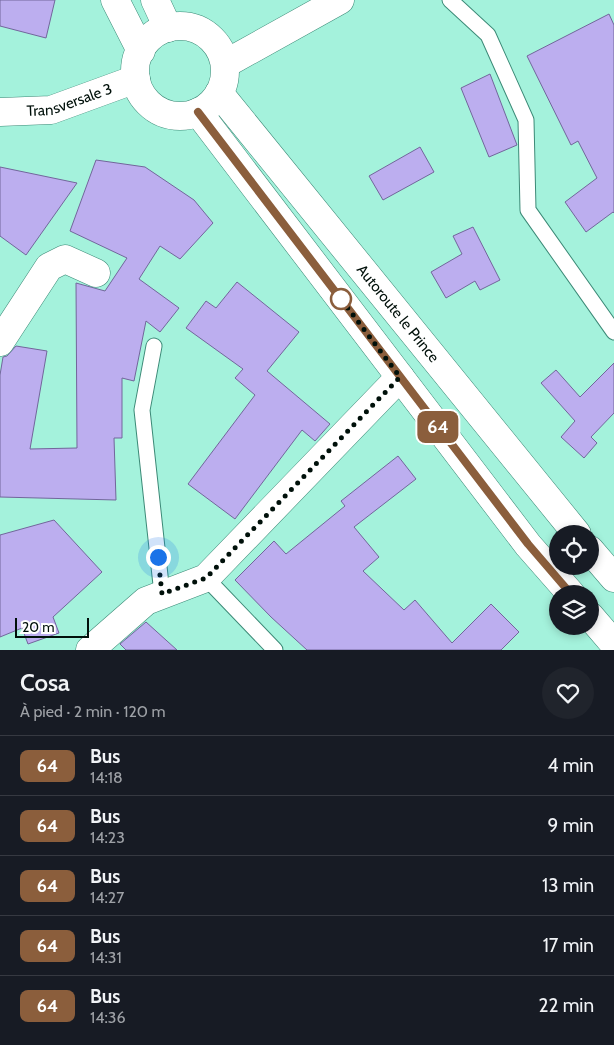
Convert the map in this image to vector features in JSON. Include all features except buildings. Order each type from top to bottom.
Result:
[{"type":"main road","points":[[115,0],[141,51]]},
{"type":"main road","points":[[155,0],[168,28]]},
{"type":"main road","points":[[225,64],[340,0]]},
{"type":"main road","points":[[183,26],[198,29],[211,38],[220,50],[225,64],[225,79],[219,93],[210,105],[198,112],[185,116],[172,115],[159,110],[148,102],[140,91],[136,79],[136,65],[147,41],[157,33],[168,28],[183,26]]},
{"type":"main road","name":"Transversale 3","points":[[0,112],[51,110],[136,79]]},
{"type":"main road","name":"Autoroute le Prince","points":[[219,93],[570,525]]},
{"type":"main road","points":[[198,112],[528,544],[563,585]]},
{"type":"main road","points":[[0,342],[50,266],[65,259],[96,273]]},
{"type":"main road","points":[[90,650],[146,600],[206,578],[400,377]]},
{"type":"main road","points":[[599,560],[614,578]]},
{"type":"main road","points":[[599,626],[614,644]]},
{"type":"lane","points":[[450,0],[488,36],[526,120],[528,210],[614,332]]},
{"type":"lane","points":[[154,346],[142,410],[162,594]]},
{"type":"lane","points":[[206,578],[275,650]]},
{"type":"bus line","name":"64","points":[[198,112],[528,544],[563,585]]},
{"type":"route","points":[[158,557],[162,594],[206,578],[400,377],[341,299]]}]
